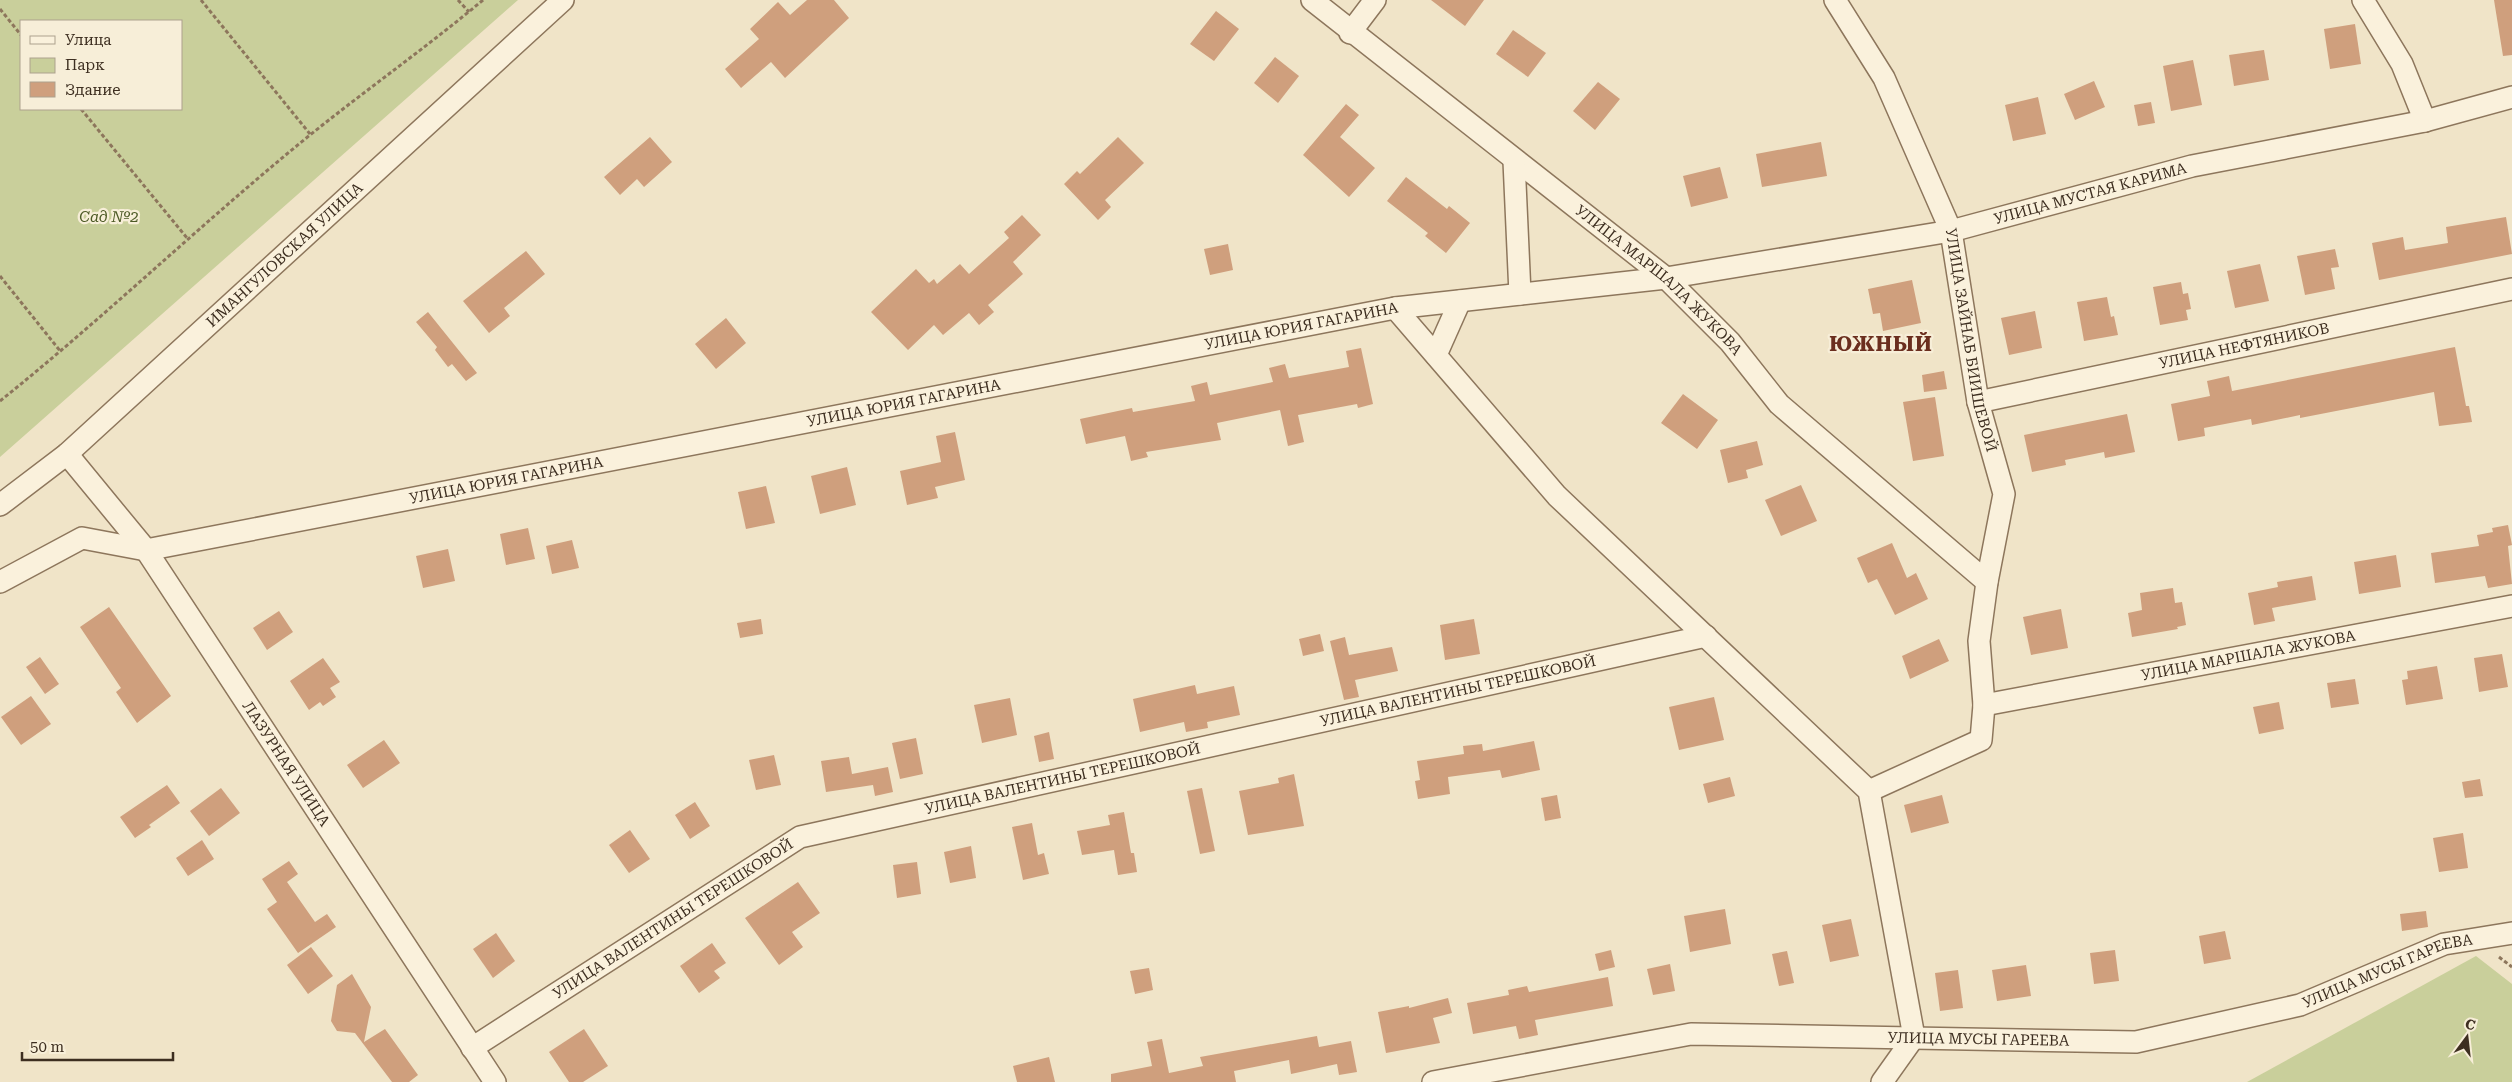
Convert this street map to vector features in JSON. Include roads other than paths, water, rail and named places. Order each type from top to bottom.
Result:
[{"type":"street","name":"ИМАНГУЛОВСКАЯ УЛИЦА","points":[[0,505],[67,454],[563,0]]},
{"type":"street","name":"УЛИЦА МАРШАЛА ЖУКОВА","points":[[1312,0],[1350,33],[1666,278],[1730,342],[1779,404],[1987,582]]},
{"type":"street","points":[[1350,33],[1375,0]]},
{"type":"street","name":"УЛИЦА ЗАЙНАБ БИИШЕВОЙ","points":[[1835,0],[1884,78],[1951,231],[1978,402],[2004,494],[1987,582],[1979,641],[1984,705],[1981,740],[1869,791]]},
{"type":"street","points":[[2363,0],[2402,64],[2426,121]]},
{"type":"street","name":"УЛИЦА МУСТАЯ КАРИМА","points":[[1666,278],[1951,231],[2192,166],[2426,121],[2512,97]]},
{"type":"street","points":[[1514,161],[1520,294]]},
{"type":"street","name":"УЛИЦА ЮРИЯ ГАГАРИНА","points":[[146,550],[1395,308],[1666,278]]},
{"type":"street","name":"УЛИЦА НЕФТЯНИКОВ","points":[[1978,402],[2512,289]]},
{"type":"street","points":[[1436,354],[1460,301]]},
{"type":"street","points":[[1395,308],[1558,496],[1869,791],[1914,1037],[1882,1082]]},
{"type":"street","name":"ЛАЗУРНАЯ УЛИЦА","points":[[67,454],[146,550],[495,1082]]},
{"type":"street","points":[[0,582],[82,538],[146,550]]},
{"type":"street","name":"УЛИЦА МАРШАЛА ЖУКОВА","points":[[1984,705],[2512,606]]},
{"type":"street","name":"УЛИЦА ВАЛЕНТИНЫ ТЕРЕШКОВОЙ","points":[[472,1048],[800,837],[1706,636]]},
{"type":"street","name":"УЛИЦА МУСЫ ГАРЕЕВА","points":[[1433,1082],[1692,1034],[2136,1042],[2300,1005],[2444,944],[2512,933]]},
{"type":"district","name":"ЮЖНЫЙ","points":[[1881,344]]},
{"type":"park label","name":"Сад №2","points":[[109,217]]}]
